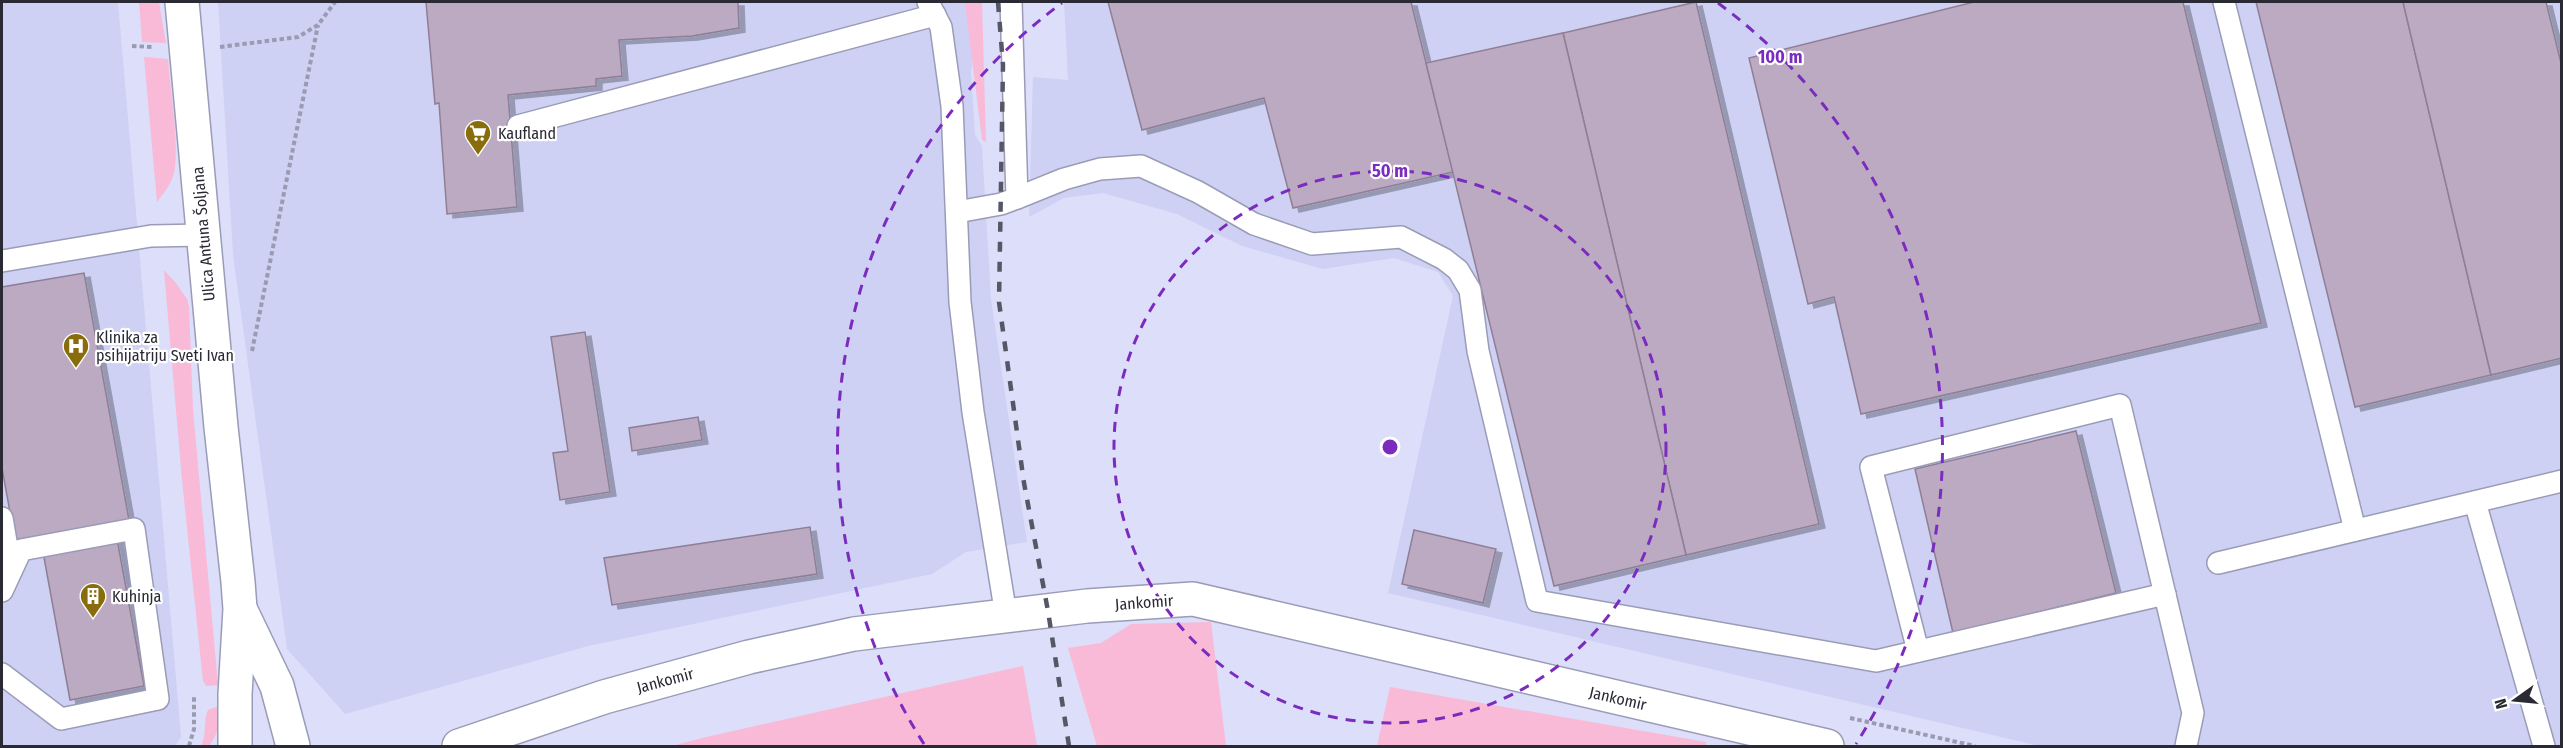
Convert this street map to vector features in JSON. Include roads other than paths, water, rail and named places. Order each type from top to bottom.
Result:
[{"type":"street","name":"Ulica Antuna Šoljana","points":[[182,2],[240,609],[235,747]]},
{"type":"street","name":"Jankomir","points":[[455,746],[604,697],[749,657],[854,634],[1120,603],[1192,599],[1827,747]]},
{"type":"street","name":"Ulica Antuna Šoljana","points":[[240,609],[277,686],[293,747]]},
{"type":"lane","points":[[1011,2],[1017,198]]},
{"type":"lane","points":[[2224,2],[2355,530]]},
{"type":"lane","points":[[518,126],[932,8],[941,27],[952,106],[960,302],[973,412],[1006,615]]},
{"type":"lane","points":[[957,212],[1002,204],[1064,179],[1100,169],[1141,166],[1198,192],[1254,224],[1312,244],[1401,237],[1444,259],[1458,270],[1470,290],[1478,351],[1537,601],[1876,661],[2164,594]]},
{"type":"lane","points":[[2,261],[151,236],[203,235]]},
{"type":"lane","points":[[1918,651],[1871,467],[2120,405],[2193,713],[2186,747]]},
{"type":"lane","points":[[2218,562],[2562,481]]},
{"type":"lane","points":[[2475,501],[2544,747]]},
{"type":"lane","points":[[2,518],[11,571]]},
{"type":"lane","points":[[2,591],[21,550],[134,529],[158,699],[61,719],[2,674]]},
{"type":"railway","points":[[998,2],[1003,65],[999,302],[1024,483],[1048,611],[1069,746]]},
{"type":"place","name":"Kaufland","points":[[478,156]]},
{"type":"place","name":"Klinika za psihijatriju Sveti Ivan","points":[[76,369]]},
{"type":"place","name":"Kuhinja","points":[[93,619]]}]
